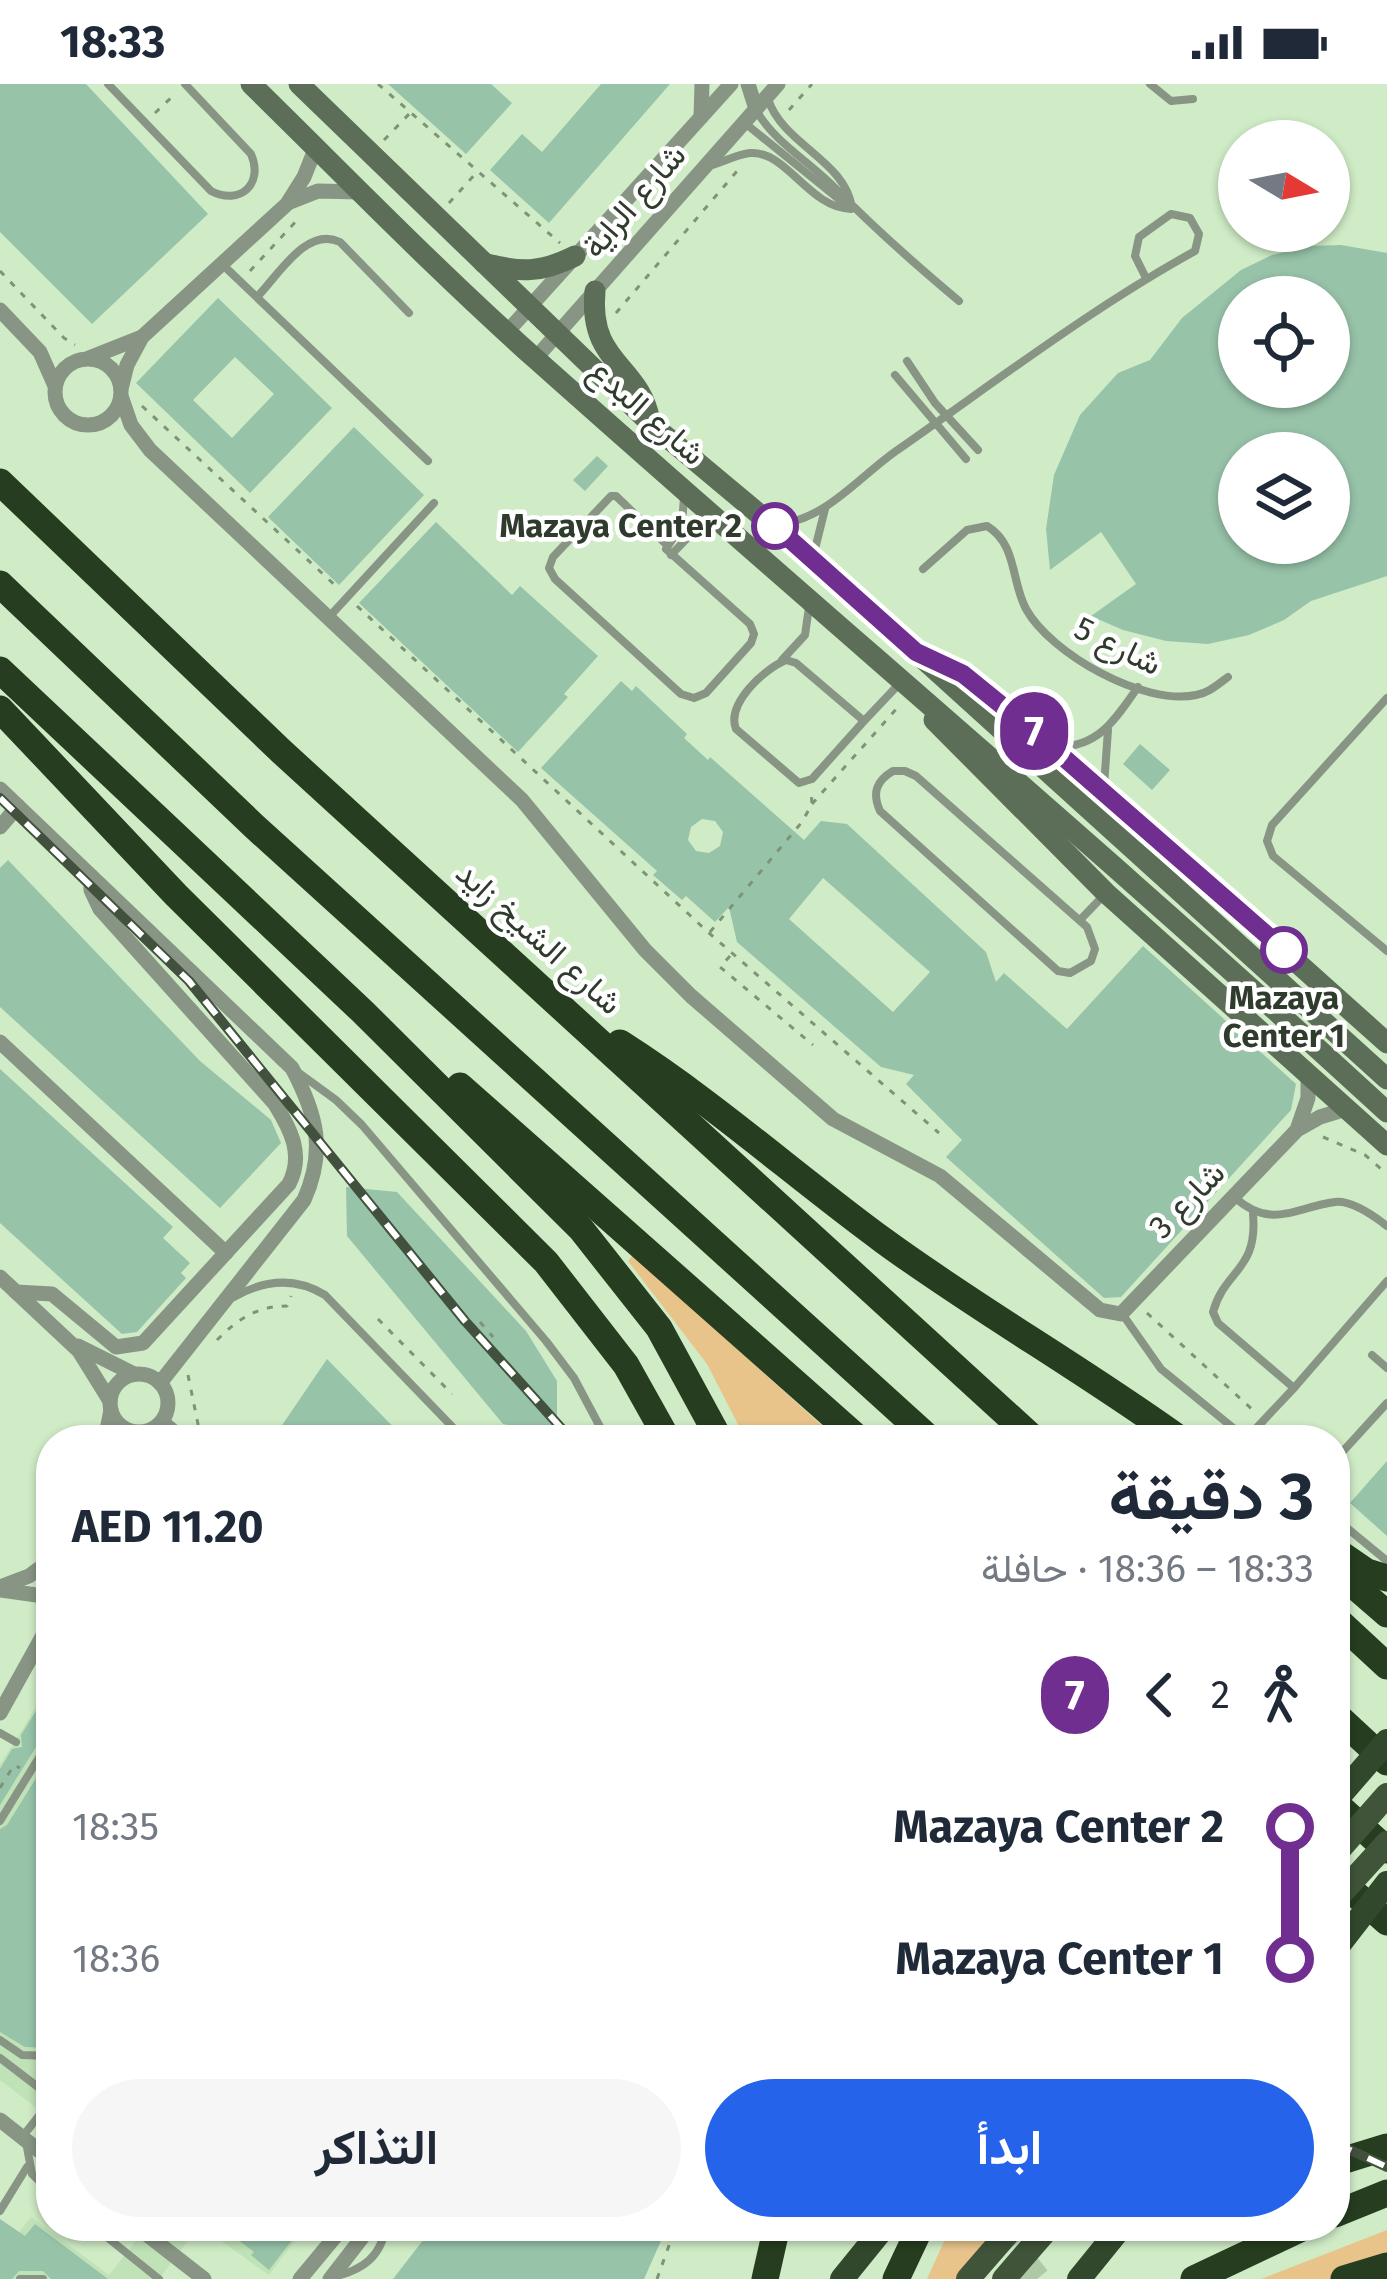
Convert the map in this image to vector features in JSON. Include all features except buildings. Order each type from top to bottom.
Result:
[{"type":"highway","name":"شارع الشيخ زايد","points":[[0,482],[282,752],[1019,1425]]},
{"type":"highway","points":[[0,584],[255,827],[915,1425]]},
{"type":"highway","points":[[0,670],[362,1011],[609,1261],[670,1346],[711,1425]]},
{"type":"highway","points":[[0,709],[176,895],[546,1262],[626,1365],[660,1425]]},
{"type":"highway","points":[[556,1002],[690,1089],[931,1275],[1158,1425]]},
{"type":"highway","points":[[362,1011],[399,1033],[843,1425]]},
{"type":"highway","points":[[1350,1560],[1387,1578]]},
{"type":"highway","points":[[1350,1582],[1387,1614]]},
{"type":"highway","points":[[1350,1632],[1387,1666]]},
{"type":"highway","points":[[1350,1728],[1387,1762]]},
{"type":"highway","points":[[1350,1784],[1387,1741]]},
{"type":"highway","points":[[1350,1815],[1387,1846]]},
{"type":"highway","points":[[1350,1931],[1387,1883]]},
{"type":"highway","points":[[1350,1889],[1387,1922]]},
{"type":"highway","points":[[1350,2158],[1387,2146]]},
{"type":"highway","points":[[1350,2199],[1387,2193]]},
{"type":"highway","points":[[1350,2208],[1387,2193]]},
{"type":"highway","points":[[765,2279],[774,2241]]},
{"type":"highway","points":[[857,2279],[865,2241]]},
{"type":"highway","points":[[842,2279],[873,2241]]},
{"type":"highway","points":[[896,2279],[914,2241]]},
{"type":"highway","points":[[1079,2279],[1110,2241]]},
{"type":"highway","points":[[1194,2279],[1274,2241]]},
{"type":"highway","points":[[1344,2279],[1387,2266]]},
{"type":"main road","name":"شارع البدع","points":[[251,84],[535,358],[804,595],[894,689],[920,700],[992,756],[1387,1112]]},
{"type":"main road","name":"شارع البدع","points":[[299,84],[650,423],[814,560],[1387,1078]]},
{"type":"main road","points":[[482,263],[515,272],[540,271],[575,256]]},
{"type":"main road","points":[[595,291],[598,335],[612,362],[645,397],[650,423]]},
{"type":"main road","points":[[916,652],[963,674],[1052,746],[1387,1043]]},
{"type":"main road","points":[[920,700],[949,738],[1106,893],[1387,1145]]},
{"type":"main road","points":[[1350,1837],[1387,1795]]},
{"type":"main road","points":[[1350,1884],[1387,1846]]},
{"type":"main road","points":[[968,2279],[1001,2241]]},
{"type":"main road","points":[[1004,2279],[1037,2241]]},
{"type":"street","points":[[699,120],[702,84]]},
{"type":"street","name":"شارع الراية","points":[[507,332],[731,84]]},
{"type":"street","points":[[748,84],[767,96]]},
{"type":"street","name":"شارع الراية","points":[[535,358],[767,96]]},
{"type":"street","points":[[55,386],[63,370],[82,355],[142,337],[222,264],[287,204],[316,147]]},
{"type":"street","points":[[287,204],[318,191],[362,193]]},
{"type":"street","points":[[0,310],[44,358],[61,412],[83,425],[108,418],[142,337]]},
{"type":"street","points":[[13,323],[53,350],[110,367],[131,425],[150,450],[522,800],[645,950],[727,1027],[832,1119],[940,1176],[1098,1309],[1121,1313]]},
{"type":"street","points":[[0,789],[292,1069],[311,1102],[317,1127],[314,1177],[287,1226],[160,1383]]},
{"type":"street","points":[[0,827],[18,806]]},
{"type":"street","points":[[16,1292],[52,1294],[108,1343],[135,1347],[151,1337],[294,1173],[297,1149],[286,1121],[100,909],[91,890],[91,876]]},
{"type":"street","points":[[0,1042],[226,1253]]},
{"type":"street","points":[[1297,1130],[1305,1109],[1308,1076]]},
{"type":"street","name":"شارع 3","points":[[1121,1313],[1297,1130],[1346,1109]]},
{"type":"street","points":[[0,1277],[66,1337],[91,1367],[124,1425]]},
{"type":"street","points":[[66,1337],[160,1383],[168,1400],[158,1425]]},
{"type":"street","points":[[107,1425],[117,1383],[134,1374]]},
{"type":"street","points":[[0,1589],[36,1571]]},
{"type":"street","points":[[0,1589],[36,1595]]},
{"type":"street","points":[[0,1712],[36,1651]]},
{"type":"street","points":[[32,1659],[36,1656]]},
{"type":"street","points":[[0,2120],[36,2148]]},
{"type":"street","points":[[155,2241],[204,2279]]},
{"type":"street","points":[[302,2278],[332,2241]]},
{"type":"street","points":[[331,2278],[359,2241]]},
{"type":"lane","points":[[108,84],[211,191],[223,198],[248,191],[256,166],[250,154],[185,84]]},
{"type":"lane","points":[[1150,84],[1171,101],[1192,99]]},
{"type":"lane","points":[[767,96],[783,128],[840,178],[853,209]]},
{"type":"lane","points":[[767,96],[769,130],[959,301]]},
{"type":"lane","points":[[744,122],[853,209]]},
{"type":"lane","points":[[704,168],[748,153],[773,160],[826,204],[853,209]]},
{"type":"lane","points":[[773,525],[796,522],[825,508],[871,468],[1146,278],[1195,251],[1199,234],[1190,218],[1171,214],[1139,237],[1135,256],[1146,278]]},
{"type":"lane","points":[[258,296],[312,239],[326,236],[340,242],[409,313]]},
{"type":"lane","points":[[222,264],[428,461]]},
{"type":"lane","points":[[907,361],[978,450]]},
{"type":"lane","points":[[895,375],[966,458]]},
{"type":"lane","points":[[666,544],[684,517],[682,487]]},
{"type":"lane","points":[[610,496],[616,496],[666,544],[671,555],[750,624],[754,634],[751,644],[706,693],[694,698],[681,694],[555,579],[550,568],[553,557],[610,496]]},
{"type":"lane","points":[[328,618],[434,502]]},
{"type":"lane","points":[[814,560],[825,508]]},
{"type":"lane","points":[[671,555],[693,532],[727,525]]},
{"type":"lane","name":"شارع 5","points":[[923,568],[967,530],[987,526],[1005,542],[1017,591],[1040,630],[1075,659],[1138,686],[1189,697],[1205,693],[1228,676]]},
{"type":"lane","points":[[804,595],[809,626],[735,706],[736,729],[792,781],[807,782],[894,689]]},
{"type":"lane","points":[[781,661],[796,663],[864,721]]},
{"type":"lane","points":[[1052,746],[1088,742],[1108,728],[1138,686]]},
{"type":"lane","points":[[1387,698],[1272,825],[1267,841],[1273,856],[1387,951]]},
{"type":"lane","points":[[1105,791],[1108,728]]},
{"type":"lane","points":[[905,771],[916,776],[1080,920],[1094,937],[1091,961],[1082,969],[1058,971],[880,811],[875,800],[882,777],[905,771]]},
{"type":"lane","points":[[1080,920],[1106,893]]},
{"type":"lane","points":[[292,1069],[350,1112],[546,1341],[574,1378],[599,1425]]},
{"type":"lane","points":[[1233,1196],[1253,1214],[1290,1215],[1338,1201],[1387,1226]]},
{"type":"lane","points":[[1253,1214],[1250,1254],[1213,1312],[1218,1323],[1294,1388]]},
{"type":"lane","points":[[1260,1425],[1387,1281]]},
{"type":"lane","points":[[224,1303],[257,1286],[291,1282],[314,1288],[451,1425]]},
{"type":"lane","points":[[1121,1313],[1161,1369],[1229,1425]]},
{"type":"lane","points":[[1372,1355],[1387,1368]]},
{"type":"lane","points":[[1350,1444],[1387,1403]]},
{"type":"lane","points":[[163,1418],[173,1425]]},
{"type":"lane","points":[[1350,1530],[1387,1561]]},
{"type":"lane","points":[[0,1733],[16,1742]]},
{"type":"lane","points":[[0,1821],[36,1762]]},
{"type":"lane","points":[[0,2040],[22,2055],[36,2055]]},
{"type":"lane","points":[[0,2058],[36,2088]]},
{"type":"lane","points":[[36,2121],[24,2139],[28,2166],[36,2175]]},
{"type":"lane","points":[[0,2211],[28,2166]]},
{"type":"lane","points":[[112,2241],[159,2279]]},
{"type":"lane","points":[[331,2278],[370,2262],[384,2241]]},
{"type":"lane","points":[[20,2279],[43,2279]]},
{"type":"path","points":[[145,122],[185,84]]},
{"type":"path","points":[[378,84],[575,256]]},
{"type":"path","points":[[783,128],[788,111],[812,84]]},
{"type":"path","points":[[370,154],[411,112]]},
{"type":"path","points":[[598,335],[748,153]]},
{"type":"path","points":[[436,218],[478,171]]},
{"type":"path","points":[[241,281],[300,217],[287,204]]},
{"type":"path","points":[[0,271],[82,355]]},
{"type":"path","points":[[138,402],[709,933],[939,1132]]},
{"type":"path","points":[[709,933],[812,804],[900,705],[894,689]]},
{"type":"path","points":[[807,782],[812,804]]},
{"type":"path","points":[[733,953],[720,967],[813,1045]]},
{"type":"path","points":[[215,1342],[238,1319],[287,1306],[291,1282]]},
{"type":"path","points":[[1133,1299],[1268,1425]]},
{"type":"path","points":[[377,1319],[452,1394]]},
{"type":"path","points":[[480,1322],[493,1337]]},
{"type":"path","points":[[188,1374],[197,1425]]},
{"type":"path","points":[[657,2279],[671,2241]]},
{"type":"shaded area","points":[[633,1255],[821,1425],[738,1425],[707,1364],[628,1261]]},
{"type":"shaded area","points":[[36,1707],[36,2108],[0,2080],[0,1765]]},
{"type":"shaded area","points":[[31,2217],[36,2221],[36,2241],[63,2241],[109,2275],[136,2241],[188,2241],[159,2279],[0,2279],[0,2256]]},
{"type":"shaded area","points":[[1387,2230],[1387,2264],[1339,2279],[1261,2279]]},
{"type":"shaded area","points":[[221,2241],[295,2241],[269,2275]]},
{"type":"shaded area","points":[[944,2241],[993,2241],[961,2279],[927,2279]]},
{"type":"tunnel","points":[[1007,2241],[1037,2279]]},
{"type":"railway","points":[[0,798],[189,981],[465,1321],[559,1425]]},
{"type":"railway","points":[[1350,2150],[1387,2167]]},
{"type":"bus line","name":"7","points":[[775,526],[916,652],[963,674],[1031,729],[1284,950]]},
{"type":"place","name":"Mazaya Center 2","points":[[775,526]]},
{"type":"place","name":"Mazaya Center 1","points":[[1284,950]]}]
